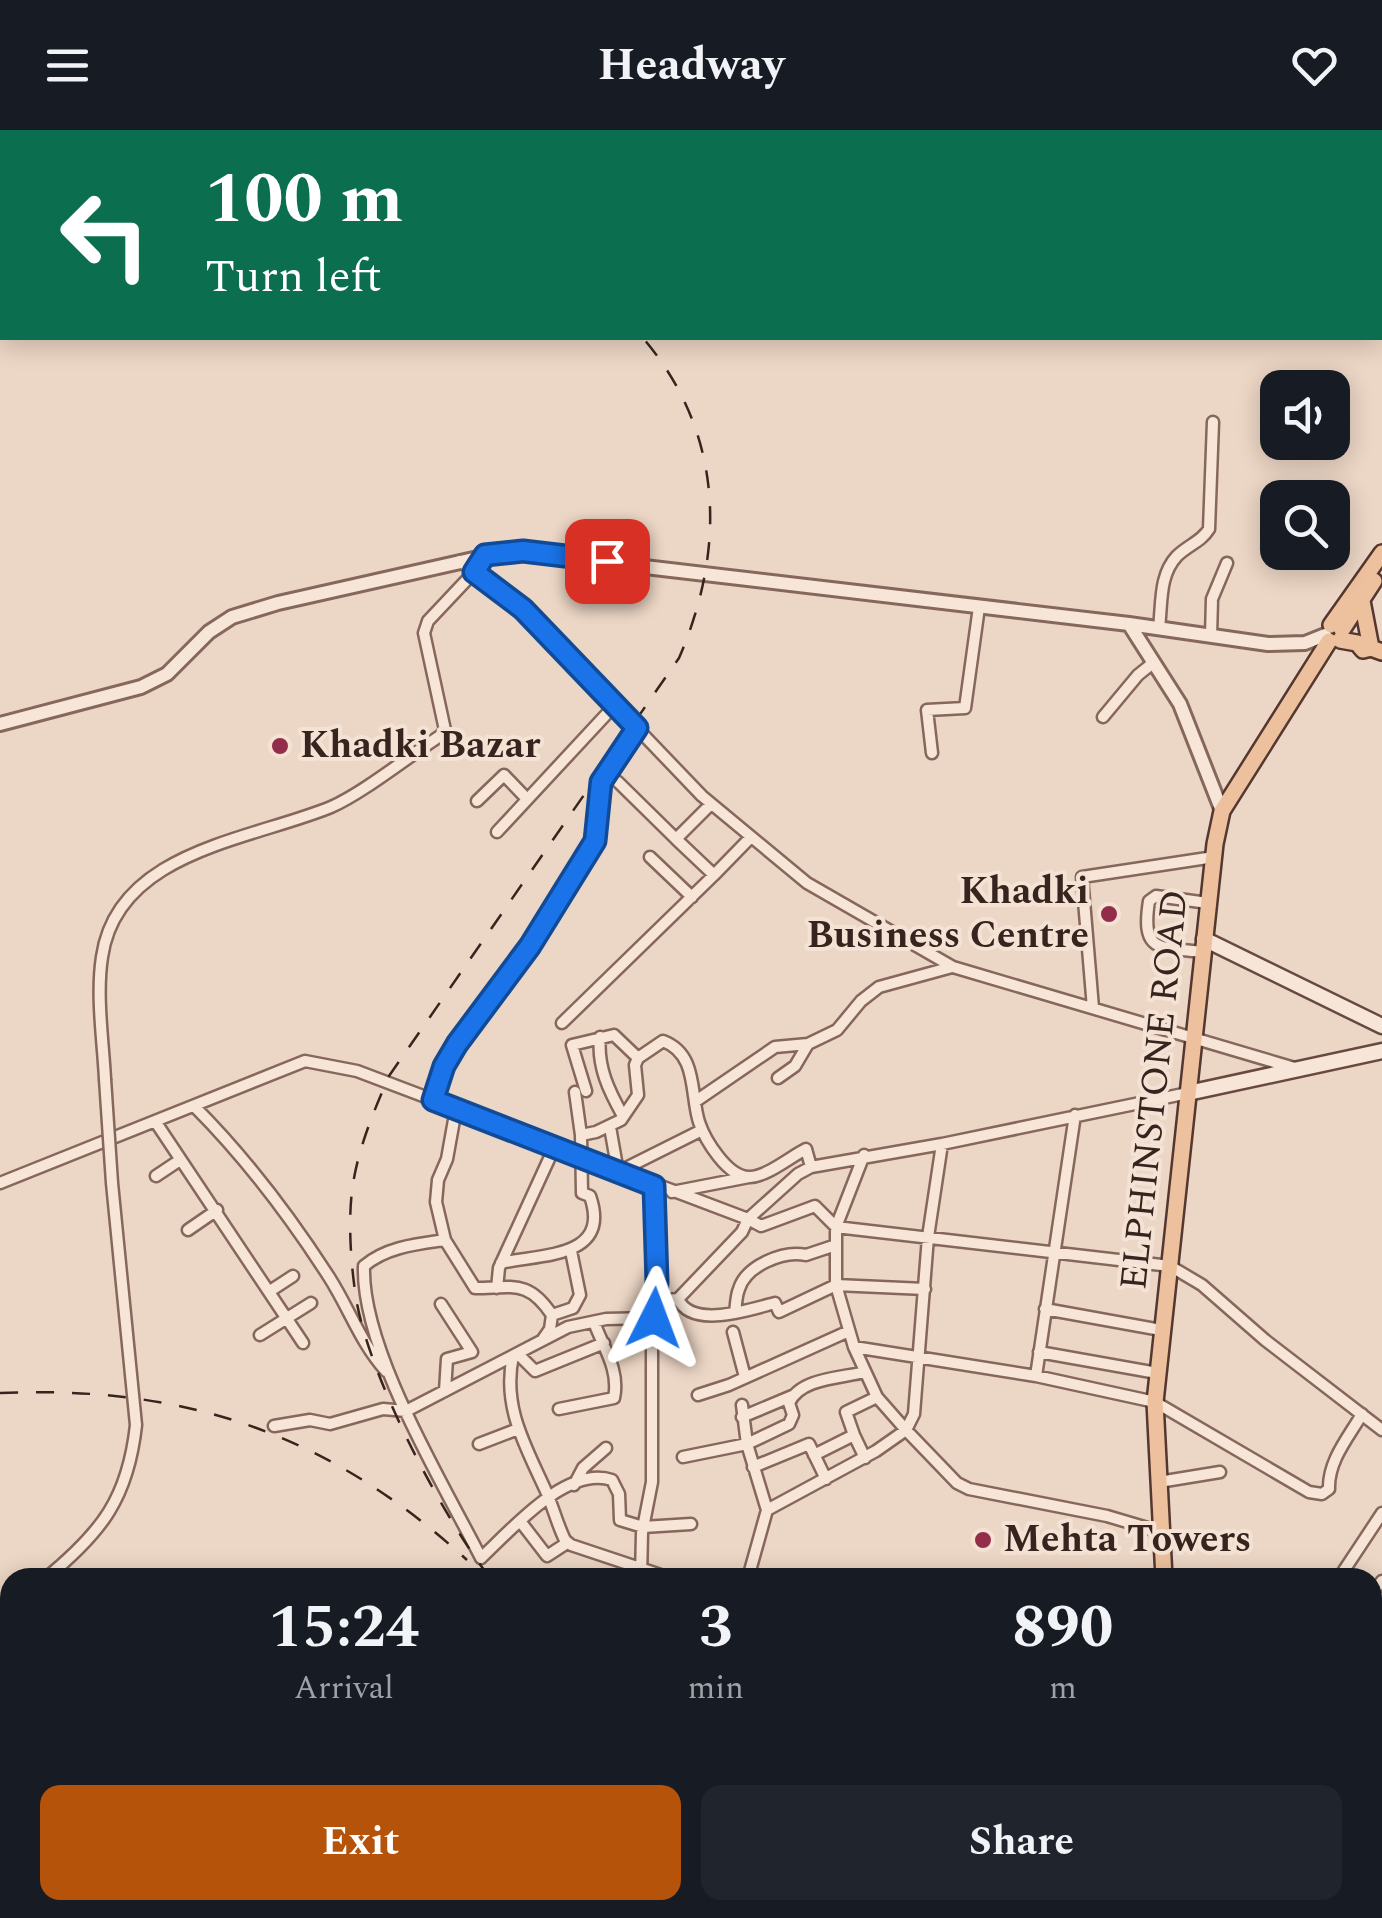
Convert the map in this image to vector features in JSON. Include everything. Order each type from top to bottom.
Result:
[{"type":"main road","name":"ELPHINSTONE ROAD","points":[[1163,1568],[1155,1402],[1208,903],[1222,811],[1382,554]]},
{"type":"main road","points":[[1362,601],[1372,650],[1353,653],[1338,648],[1333,636],[1382,570]]},
{"type":"main road","points":[[1204,946],[1382,1026]]},
{"type":"main road","points":[[1188,1093],[1382,1051]]},
{"type":"street","points":[[1159,628],[1164,576],[1179,554],[1204,538],[1209,529],[1212,422]]},
{"type":"street","points":[[0,724],[141,688],[167,674],[209,632],[232,617],[509,551],[1268,644],[1305,643],[1333,636]]},
{"type":"street","points":[[57,1568],[88,1541],[120,1496],[132,1458],[136,1425],[112,1183],[102,956],[107,935],[138,887],[179,861],[334,806],[440,736],[445,730],[424,632],[428,621],[485,555]]},
{"type":"street","points":[[460,560],[523,609],[712,804],[807,883],[954,967],[1299,1069]]},
{"type":"street","points":[[1211,636],[1212,599],[1228,564]]},
{"type":"street","points":[[932,753],[927,710],[966,708],[979,606]]},
{"type":"street","points":[[1129,624],[1180,704],[1222,811]]},
{"type":"street","points":[[1103,716],[1153,662]]},
{"type":"street","points":[[497,832],[614,704]]},
{"type":"street","points":[[433,1100],[444,1066],[457,1044],[530,946],[595,841],[601,782],[637,728]]},
{"type":"street","points":[[477,802],[504,775],[527,799]]},
{"type":"street","points":[[618,782],[714,875]]},
{"type":"street","points":[[676,839],[712,804]]},
{"type":"street","points":[[562,1022],[751,837]]},
{"type":"street","points":[[650,857],[692,896]]},
{"type":"street","points":[[1093,1008],[1082,877],[1214,857]]},
{"type":"street","points":[[1204,946],[1154,944],[1146,934],[1146,923],[1149,900],[1156,896],[1208,903]]},
{"type":"street","points":[[696,1101],[775,1047],[808,1044],[838,1030],[861,1001],[879,987],[954,967]]},
{"type":"street","points":[[501,1264],[572,1251],[586,1240],[596,1212],[590,1196],[582,1193],[581,1091],[572,1046],[614,1034],[638,1058]]},
{"type":"street","points":[[600,1037],[598,1057],[602,1073],[622,1116]]},
{"type":"street","points":[[581,1135],[610,1127],[622,1116],[638,1095],[638,1058],[658,1042],[668,1042],[690,1072],[702,1130],[734,1172],[750,1177]]},
{"type":"street","points":[[778,1078],[795,1066],[808,1044]]},
{"type":"street","points":[[0,1183],[305,1061],[358,1071],[761,1226],[815,1206],[836,1227],[1170,1266],[1202,1284],[1265,1340],[1382,1430]]},
{"type":"street","points":[[656,1300],[678,1298],[742,1232],[748,1219],[811,1167],[1188,1093]]},
{"type":"street","points":[[194,1106],[241,1154],[289,1217],[332,1281],[374,1357],[392,1378]]},
{"type":"street","points":[[456,1109],[437,1191],[444,1240],[475,1288],[520,1285],[542,1299],[552,1316],[550,1329],[542,1340]]},
{"type":"street","points":[[1036,1376],[1074,1116]]},
{"type":"street","points":[[155,1121],[303,1344]]},
{"type":"street","points":[[610,1127],[618,1172]]},
{"type":"street","points":[[618,1172],[702,1130]]},
{"type":"street","points":[[767,1510],[864,1458],[906,1430],[914,1414],[928,1238],[942,1144]]},
{"type":"street","points":[[672,1192],[750,1177],[806,1148],[811,1167]]},
{"type":"street","points":[[864,1156],[836,1227],[836,1285],[854,1347],[876,1397],[957,1483],[969,1489],[1108,1516],[1161,1532]]},
{"type":"street","points":[[497,1288],[501,1264],[549,1159]]},
{"type":"street","points":[[156,1176],[180,1160]]},
{"type":"street","points":[[640,1568],[652,1482],[654,1186]]},
{"type":"street","points":[[188,1230],[216,1210]]},
{"type":"street","points":[[444,1240],[393,1250],[364,1266],[366,1298],[406,1412],[482,1558],[548,1496],[601,1476],[612,1480],[619,1494],[620,1520],[643,1527],[692,1524]]},
{"type":"street","points":[[735,1313],[739,1286],[751,1269],[780,1256],[801,1252],[806,1255],[836,1245]]},
{"type":"street","points":[[552,1316],[573,1308],[580,1295],[572,1251]]},
{"type":"street","points":[[270,1292],[293,1276]]},
{"type":"street","points":[[678,1298],[682,1308],[697,1316],[735,1313],[775,1303],[779,1312],[836,1285],[924,1289]]},
{"type":"street","points":[[260,1335],[311,1303]]},
{"type":"street","points":[[442,1304],[472,1352],[447,1359],[446,1391]]},
{"type":"street","points":[[1045,1309],[1161,1330]]},
{"type":"street","points":[[274,1426],[310,1420],[330,1424],[384,1408],[406,1412],[568,1327],[654,1318]]},
{"type":"street","points":[[559,1409],[614,1398],[616,1386],[594,1322]]},
{"type":"street","points":[[733,1332],[745,1377]]},
{"type":"street","points":[[698,1394],[849,1332]]},
{"type":"street","points":[[516,1355],[536,1371],[604,1343]]},
{"type":"street","points":[[854,1347],[1036,1376],[1155,1402],[1309,1492],[1322,1494],[1329,1489],[1328,1475],[1333,1462],[1362,1414]]},
{"type":"street","points":[[1039,1352],[1158,1373]]},
{"type":"street","points":[[516,1355],[508,1382],[518,1429],[568,1543],[628,1568]]},
{"type":"street","points":[[751,1568],[767,1510],[747,1444],[742,1411],[792,1396],[810,1384],[865,1372]]},
{"type":"street","points":[[683,1457],[747,1444],[789,1424],[792,1396]]},
{"type":"street","points":[[864,1458],[846,1412],[876,1397]]},
{"type":"street","points":[[479,1444],[518,1429]]},
{"type":"street","points":[[814,1455],[854,1435]]},
{"type":"street","points":[[753,1467],[808,1444],[826,1479]]},
{"type":"street","points":[[573,1486],[583,1468],[606,1448]]},
{"type":"street","points":[[1158,1482],[1220,1472]]},
{"type":"street","points":[[1346,1568],[1382,1513]]},
{"type":"street","points":[[520,1521],[548,1556],[568,1543]]},
{"type":"railway","points":[[483,1568],[429,1482],[391,1404],[363,1330],[351,1258],[352,1191],[362,1147],[389,1076],[679,658],[695,616],[710,533],[702,451],[689,412],[644,340]]},
{"type":"railway","points":[[0,1393],[132,1398],[193,1409],[252,1426],[308,1450],[362,1480],[415,1516],[467,1560]]},
{"type":"place","name":"Khadki Bazar","points":[[280,746]]},
{"type":"place","name":"Khadki Business Centre","points":[[1109,914]]},
{"type":"place","name":"Mehta Towers","points":[[983,1540]]},
{"type":"route","points":[[607,561],[509,551],[485,555],[474,572],[523,609],[637,728],[601,782],[595,841],[530,946],[457,1044],[444,1066],[433,1100],[654,1186],[654,1318]]}]
